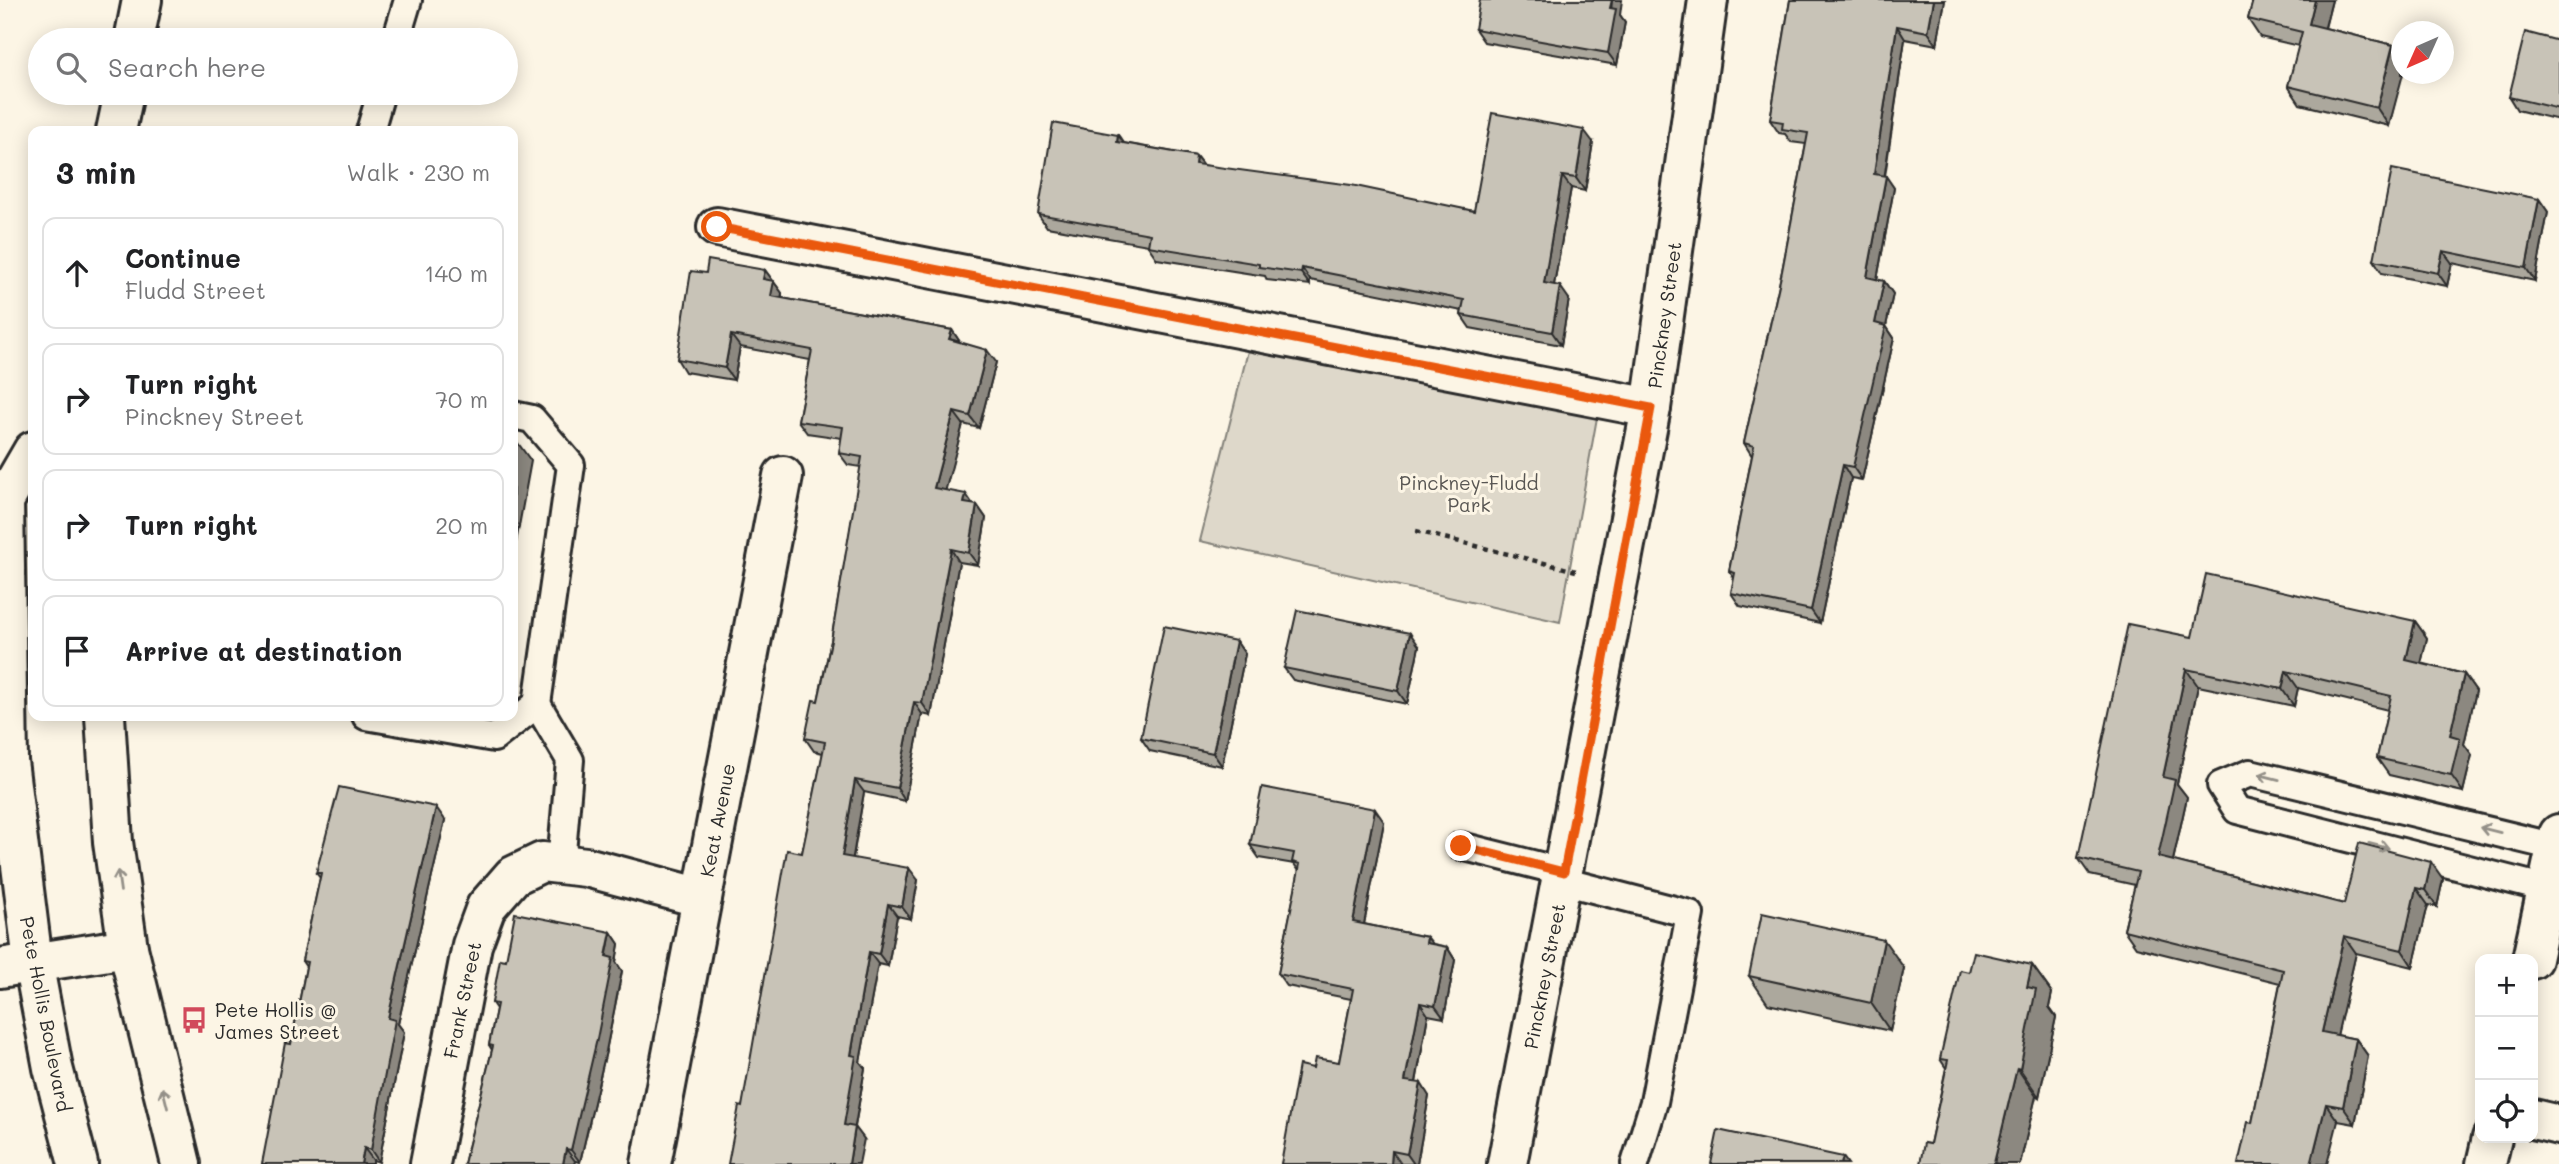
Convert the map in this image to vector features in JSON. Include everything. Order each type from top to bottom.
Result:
[{"type":"street","points":[[136,28],[142,0]]},
{"type":"street","name":"Pinckney Street","points":[[1507,1164],[1651,408],[1708,0]]},
{"type":"street","points":[[117,126],[121,105]]},
{"type":"street","points":[[717,227],[1651,408]]},
{"type":"street","name":"Pete Hollis Boulevard","points":[[28,460],[4,501],[2,536],[4,757],[17,965],[53,1068],[78,1164]]},
{"type":"street","name":"Keat Avenue","points":[[651,1164],[783,476]]},
{"type":"street","points":[[105,721],[113,842],[128,948],[181,1164]]},
{"type":"street","points":[[2533,954],[2558,840]]},
{"type":"street","name":"Frank Street","points":[[430,1164],[472,944],[486,906],[513,876],[542,862],[561,864],[586,867],[702,898]]},
{"type":"street","points":[[17,965],[128,948]]},
{"type":"street","points":[[2538,1120],[2559,1125]]},
{"type":"street","points":[[2486,1164],[2491,1143]]},
{"type":"lane","points":[[400,28],[408,0]]},
{"type":"lane","points":[[371,126],[378,105]]},
{"type":"lane","points":[[518,416],[532,419],[571,465],[537,704],[570,760],[561,864]]},
{"type":"lane","points":[[518,719],[537,704]]},
{"type":"lane","points":[[395,721],[494,738],[516,721]]},
{"type":"lane","points":[[2547,889],[2237,810],[2221,785],[2250,773],[2558,840]]},
{"type":"lane","points":[[1461,846],[1690,914],[1654,1102],[1635,1164]]},
{"type":"path","points":[[1416,531],[1618,581]]},
{"type":"green space","name":"Pinckney-Fludd Park","points":[[1250,343],[1598,412],[1560,622],[1200,541]]},
{"type":"building","points":[[1480,0],[1612,0],[1610,8],[1616,9],[1608,53],[1475,29]]},
{"type":"building","points":[[1790,0],[1934,0],[1928,32],[1897,26],[1874,174],[1886,176],[1867,277],[1884,281],[1875,323],[1886,326],[1853,467],[1843,465],[1811,610],[1731,593],[1735,573],[1729,571],[1754,446],[1744,443],[1782,271],[1808,133],[1782,129],[1783,122],[1770,120]]},
{"type":"building","points":[[2253,0],[2315,0],[2309,24],[2391,44],[2377,108],[2288,86],[2302,32],[2248,19]]},
{"type":"building","points":[[2525,32],[2559,41],[2559,109],[2509,97]]},
{"type":"building","points":[[1492,113],[1584,130],[1576,178],[1562,176],[1544,283],[1560,286],[1552,332],[1461,315],[1464,300],[1302,268],[1301,273],[1259,267],[1259,264],[1148,246],[1150,234],[1038,214],[1053,123],[1118,135],[1117,142],[1196,156],[1195,164],[1351,185],[1474,211]]},
{"type":"building","points":[[2392,169],[2539,199],[2526,268],[2443,251],[2438,273],[2374,260]]},
{"type":"building","points":[[708,260],[765,270],[763,279],[774,281],[771,296],[952,330],[949,339],[987,350],[970,416],[954,412],[934,488],[966,494],[964,503],[977,505],[969,553],[951,549],[922,703],[914,702],[897,788],[855,780],[842,856],[909,868],[902,907],[888,904],[879,954],[869,952],[851,1055],[856,1056],[844,1125],[855,1127],[849,1164],[728,1164],[739,1106],[742,1107],[787,850],[802,853],[825,742],[805,738],[813,700],[818,701],[831,641],[862,457],[839,453],[843,427],[798,421],[812,350],[731,335],[725,368],[677,359],[691,271],[706,273]]},
{"type":"building","points":[[2206,574],[2415,621],[2406,660],[2464,674],[2450,735],[2460,738],[2451,775],[2377,758],[2391,696],[2286,671],[2282,689],[2186,669],[2163,777],[2175,780],[2158,857],[2344,904],[2359,843],[2431,862],[2425,890],[2416,888],[2402,950],[2344,936],[2322,1032],[2356,1039],[2343,1107],[2326,1104],[2311,1164],[2238,1164],[2248,1122],[2252,1123],[2283,970],[2124,930],[2138,872],[2078,858],[2128,624],[2192,637]]},
{"type":"building","points":[[1297,610],[1410,633],[1398,691],[1284,668]]},
{"type":"building","points":[[1164,626],[1236,641],[1213,753],[1141,738]]},
{"type":"building","points":[[339,787],[436,807],[388,1018],[395,1020],[371,1150],[364,1148],[361,1164],[262,1164],[285,1043],[291,1044],[307,962],[302,961],[321,873],[316,873]]},
{"type":"building","points":[[1262,787],[1375,809],[1353,922],[1427,937],[1426,943],[1447,947],[1435,1006],[1420,1003],[1405,1081],[1421,1083],[1407,1154],[1392,1151],[1391,1164],[1281,1164],[1299,1065],[1313,1068],[1315,1058],[1339,1062],[1353,989],[1278,974],[1300,864],[1292,862],[1294,853],[1250,845]]},
{"type":"building","points":[[515,913],[611,932],[606,956],[613,958],[597,1039],[571,1150],[566,1149],[563,1164],[464,1164],[493,1046],[489,1045],[497,1004],[492,1003],[500,959],[506,960]]},
{"type":"building","points":[[1762,913],[1884,940],[1871,1003],[1749,976]]},
{"type":"building","points":[[1974,952],[2032,965],[2027,987],[2036,989],[2020,1069],[2017,1068],[1994,1163],[2001,1164],[1920,1164],[1924,1143],[1930,1144],[1948,1060],[1940,1059],[1960,970],[1969,972]]},
{"type":"building","points":[[1718,1130],[1843,1157],[1841,1164],[1711,1164]]},
{"type":"place","name":"Pete Hollis @ James Street","points":[[194,1020]]},
{"type":"route","points":[[717,227],[1651,408],[1564,872],[1461,846]]}]
